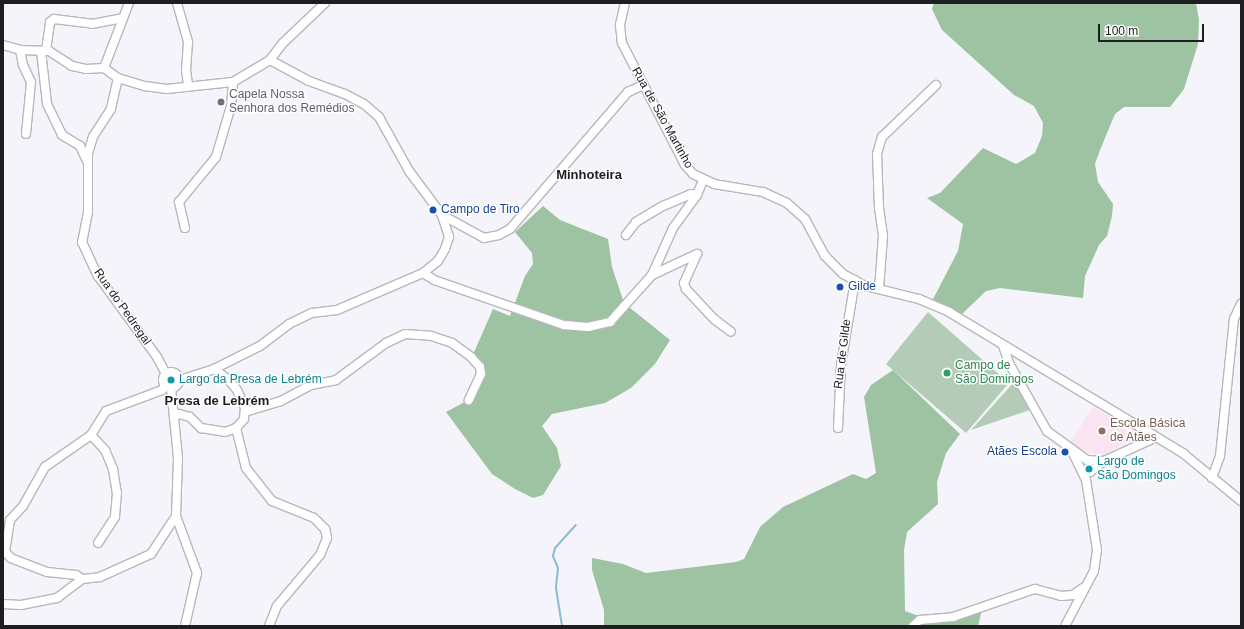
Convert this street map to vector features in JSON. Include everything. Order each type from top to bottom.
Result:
[{"type":"street","points":[[104,68],[129,3]]},
{"type":"street","points":[[177,3],[188,42],[186,70],[188,85]]},
{"type":"street","points":[[3,45],[20,50],[54,53],[78,68],[104,68],[118,78],[163,89],[188,85],[233,82],[270,60],[282,43],[325,3]]},
{"type":"street","name":"Rua de São Martinho","points":[[625,3],[620,25],[622,44],[685,165],[703,180],[763,192],[787,203],[805,219],[825,256],[834,266],[855,280],[880,289],[919,299],[949,312],[1196,462],[1212,478],[1241,501]]},
{"type":"street","points":[[88,162],[80,146],[62,135],[47,104],[43,51],[50,22],[54,19],[92,24],[122,18]]},
{"type":"street","points":[[20,50],[23,65],[31,82],[26,134]]},
{"type":"street","points":[[270,60],[309,81],[345,94],[364,104],[379,117],[409,171],[442,215],[456,225],[484,238],[499,236],[510,229],[628,92],[643,85]]},
{"type":"street","name":"Rua do Pedregal","points":[[118,78],[111,109],[93,137],[88,162],[88,212],[82,242],[98,276],[157,357],[166,374]]},
{"type":"street","points":[[184,228],[179,202],[216,157],[231,106],[233,82]]},
{"type":"street","points":[[880,289],[883,236],[879,208],[878,154],[882,137],[936,85]]},
{"type":"street","points":[[423,273],[434,280],[564,325],[588,327],[610,322],[652,275],[673,228],[698,195],[703,180]]},
{"type":"street","points":[[626,235],[636,222],[663,206],[691,194],[698,195]]},
{"type":"street","points":[[179,380],[214,369],[260,346],[289,324],[312,313],[337,310],[423,273],[438,261],[445,249],[449,237],[442,215]]},
{"type":"street","points":[[652,275],[696,254],[684,283],[686,289],[714,319],[731,332]]},
{"type":"street","name":"Rua de Gilde","points":[[838,428],[841,365],[855,280]]},
{"type":"street","points":[[1212,478],[1220,456],[1234,319],[1241,304]]},
{"type":"street","points":[[245,412],[282,401],[311,386],[336,380],[386,343],[406,334],[431,336],[461,348],[471,357],[480,367],[481,374],[469,400]]},
{"type":"street","points":[[1003,346],[1010,365],[1037,416],[1047,431],[1072,451],[1087,468],[1097,550],[1094,571],[1084,587],[1065,626]]},
{"type":"street","points":[[174,417],[179,414],[190,417],[201,428],[214,432],[225,432],[236,428],[244,418],[246,408],[237,390],[229,380],[214,369]]},
{"type":"street","points":[[82,579],[76,575],[47,572],[11,558],[5,552],[10,520],[23,506],[35,480],[45,467],[91,435],[106,411],[162,390],[168,386],[176,387],[179,380],[176,373],[166,374],[164,378],[168,386],[174,417],[178,458],[176,516],[197,573],[185,626]]},
{"type":"street","points":[[236,428],[246,468],[272,501],[314,518],[325,529],[326,538],[320,555],[277,606],[269,626]]},
{"type":"street","points":[[91,435],[105,450],[113,469],[117,493],[115,518],[98,543]]},
{"type":"street","points":[[1087,468],[1144,443],[1153,435]]},
{"type":"street","points":[[3,604],[22,605],[57,598],[82,579],[100,577],[151,554],[176,516]]},
{"type":"street","points":[[913,626],[920,620],[953,617],[1034,589],[1061,596],[1073,595],[1084,587]]},
{"type":"shaded area","name":"Escola Básica de Atães","points":[[1093,407],[1122,424],[1131,440],[1104,455],[1084,452],[1070,443]]},
{"type":"green space","points":[[934,3],[1196,3],[1199,20],[1198,44],[1184,89],[1170,107],[1124,107],[1115,114],[1100,150],[1095,164],[1098,182],[1113,204],[1112,216],[1107,236],[1099,245],[1085,276],[1083,298],[1000,288],[986,291],[962,314],[932,301],[958,251],[963,224],[927,198],[940,193],[983,148],[1016,164],[1035,153],[1042,136],[1043,123],[1034,106],[1014,95],[942,30],[932,9]]},
{"type":"green space","points":[[543,206],[560,220],[608,239],[612,267],[624,303],[670,340],[655,364],[631,388],[605,403],[552,414],[542,426],[557,448],[561,466],[543,495],[533,498],[515,489],[492,474],[446,412],[472,398],[484,370],[471,359],[493,309],[510,316],[525,276],[533,264],[532,253],[515,232]]},
{"type":"green space","name":"Campo de São Domingos","points":[[928,312],[1009,383],[966,433],[886,364]]},
{"type":"green space","points":[[893,370],[960,434],[946,453],[937,482],[938,504],[907,532],[904,550],[905,611],[927,619],[983,606],[978,626],[604,626],[604,610],[592,570],[592,558],[623,564],[646,573],[736,562],[744,559],[760,527],[783,507],[853,474],[866,479],[876,473],[864,397],[871,385]]},
{"type":"green space","points":[[1014,382],[1030,410],[971,430]]},
{"type":"waterway","points":[[562,626],[556,587],[558,568],[553,556],[555,548],[576,525]]},
{"type":"place","name":"Capela Nossa Senhora dos Remédios","points":[[221,102]]},
{"type":"place","name":"Campo de Tiro","points":[[433,210]]},
{"type":"place","name":"Gilde","points":[[840,287]]},
{"type":"place","name":"Campo de São Domingos","points":[[947,373]]},
{"type":"place","name":"Largo da Presa de Lebrém","points":[[171,380]]},
{"type":"place","name":"Escola Básica de Atães","points":[[1102,431]]},
{"type":"place","name":"Atães Escola","points":[[1065,452]]},
{"type":"place","name":"Largo de São Domingos","points":[[1089,469]]},
{"type":"district","name":"Minhoteira","points":[[589,175]]},
{"type":"district","name":"Presa de Lebrém","points":[[217,401]]}]
